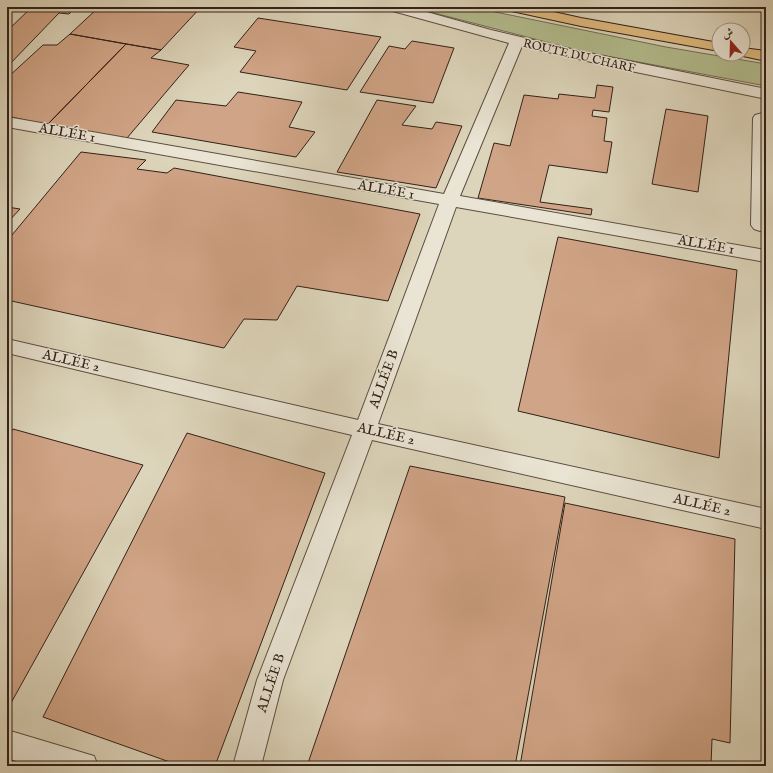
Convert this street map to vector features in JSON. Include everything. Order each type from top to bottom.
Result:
[{"type":"highway","points":[[512,7],[581,22],[711,46]]},
{"type":"highway","points":[[551,7],[711,36]]},
{"type":"highway","points":[[751,42],[766,45]]},
{"type":"highway","points":[[751,53],[766,56]]},
{"type":"street","name":"ROUTE DU CHARF","points":[[394,7],[518,42],[659,74],[766,94]]},
{"type":"street","name":"ALLÉE B","points":[[247,766],[270,680],[365,430],[449,201],[518,42]]},
{"type":"street","points":[[760,225],[761,118],[766,117]]},
{"type":"street","name":"ALLÉE 1","points":[[7,122],[766,256]]},
{"type":"street","name":"ALLÉE 2","points":[[7,346],[365,430],[766,519]]},
{"type":"street","points":[[7,744],[51,758],[84,766]]},
{"type":"green space","points":[[411,7],[471,7],[666,47],[711,55],[711,62],[751,61],[766,64],[766,86],[585,52]]},
{"type":"building","points":[[32,7],[76,7],[69,14],[59,13],[7,67],[7,31]]},
{"type":"building","points":[[99,7],[201,7],[161,50],[70,34]]},
{"type":"building","points":[[258,18],[381,37],[347,90],[240,72],[256,51],[234,47]]},
{"type":"building","points":[[70,34],[126,44],[47,125],[7,116],[7,78],[43,45],[57,45]]},
{"type":"building","points":[[412,41],[454,48],[433,103],[360,92],[389,46],[405,49]]},
{"type":"building","points":[[126,44],[161,50],[151,58],[189,65],[127,138],[47,125]]},
{"type":"building","points":[[597,85],[613,87],[609,112],[593,110],[592,116],[607,118],[604,141],[612,142],[607,173],[549,165],[540,202],[592,209],[591,215],[478,198],[494,143],[510,146],[524,95],[558,99],[559,94],[595,98]]},
{"type":"building","points":[[238,92],[302,102],[289,127],[315,132],[296,157],[152,132],[176,100],[226,106]]},
{"type":"building","points":[[377,100],[416,106],[402,125],[432,129],[436,122],[462,126],[436,188],[337,172]]},
{"type":"building","points":[[666,109],[708,116],[698,192],[652,184]]},
{"type":"building","points":[[81,152],[146,160],[137,169],[167,173],[174,168],[420,214],[388,301],[297,286],[277,320],[244,319],[224,348],[7,300],[7,241]]},
{"type":"building","points":[[7,207],[20,209],[7,223]]},
{"type":"building","points":[[558,237],[737,270],[719,458],[518,411]]},
{"type":"building","points":[[13,429],[143,465],[11,703],[7,701],[7,437]]},
{"type":"building","points":[[187,433],[325,473],[215,766],[181,766],[43,717]]},
{"type":"building","points":[[410,466],[565,497],[515,766],[307,766]]},
{"type":"building","points":[[565,503],[735,539],[730,743],[712,739],[711,766],[520,766]]}]
